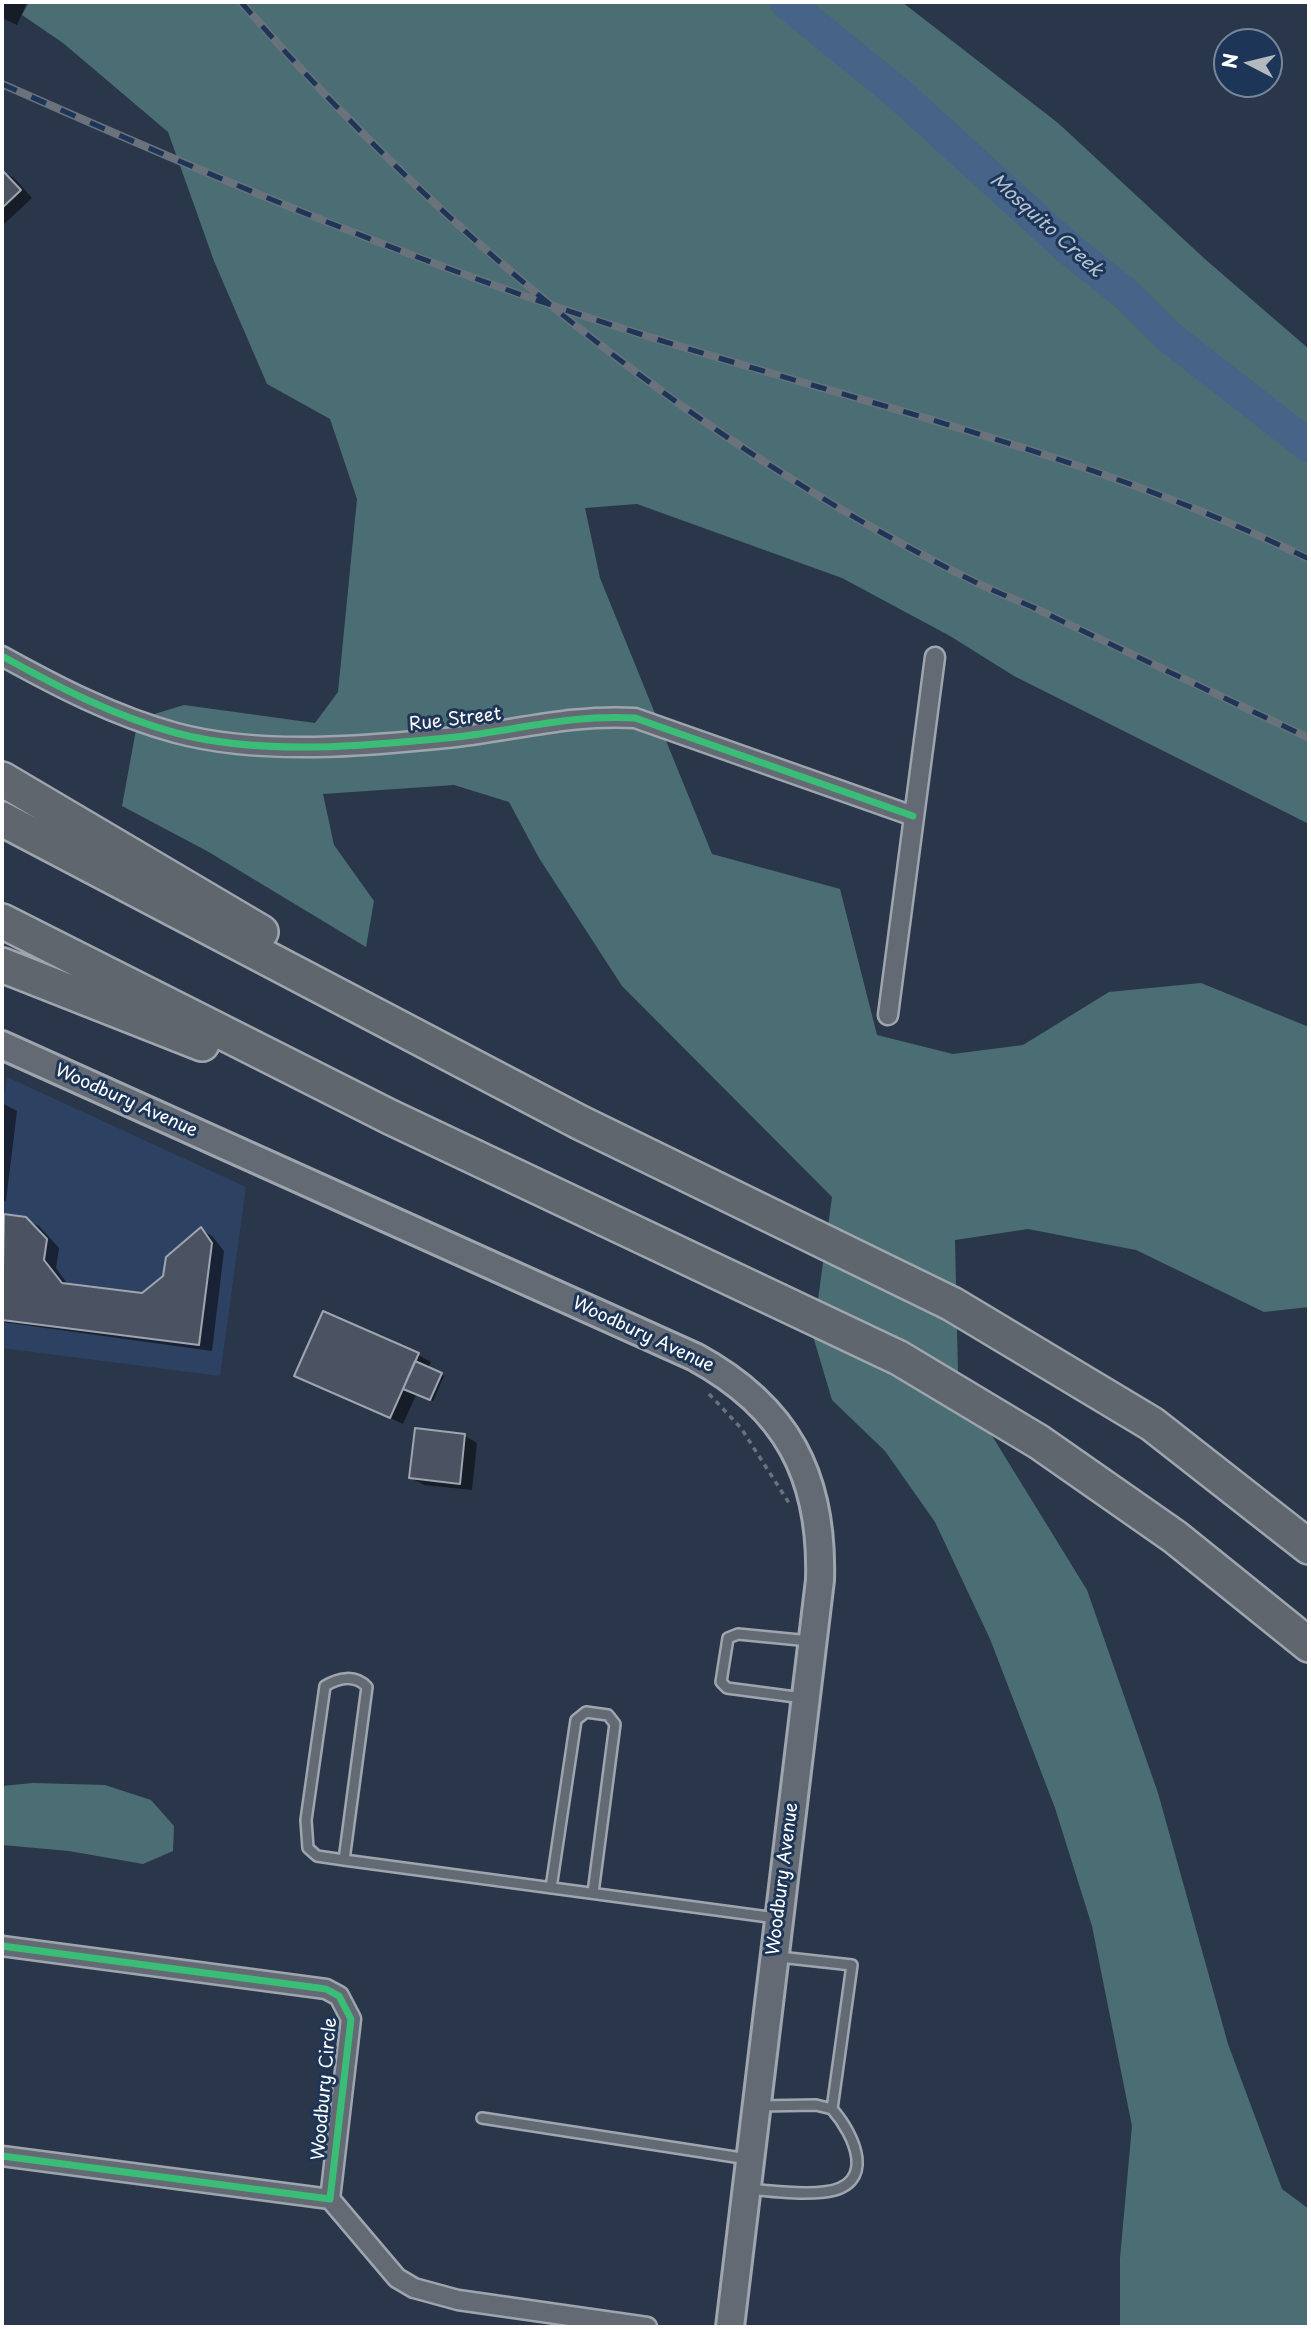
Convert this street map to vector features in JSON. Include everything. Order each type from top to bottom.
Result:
[{"type":"highway","points":[[2,779],[579,1122]]},
{"type":"highway","points":[[2,819],[579,1122],[940,1297],[1028,1347],[1152,1424],[1309,1547]]},
{"type":"highway","points":[[2,921],[390,1117],[899,1359],[1039,1442],[1152,1521],[1309,1645]]},
{"type":"highway","points":[[2,965],[390,1117]]},
{"type":"main road","name":"Woodbury Avenue","points":[[2,1045],[672,1345],[731,1378],[772,1418],[797,1455],[816,1505],[820,1539],[813,1641],[730,2327]]},
{"type":"street","name":"Rue Street","points":[[2,656],[128,718],[178,733],[229,743],[374,744],[458,737],[602,716],[635,718],[913,816]]},
{"type":"street","points":[[888,1015],[935,657]]},
{"type":"street","name":"Woodbury Circle","points":[[2,1946],[326,1989],[339,1996],[351,2019],[330,2199]]},
{"type":"street","points":[[2,2156],[330,2199],[397,2278],[414,2288],[458,2300],[647,2327]]},
{"type":"lane","points":[[805,1699],[727,1688],[721,1682],[728,1638],[738,1633],[813,1641]]},
{"type":"lane","points":[[344,1860],[367,1687],[361,1681],[338,1678],[325,1686],[305,1836],[308,1848],[317,1856],[344,1860],[551,1888],[778,1918]]},
{"type":"lane","points":[[551,1888],[576,1720],[586,1712],[608,1715],[615,1724],[593,1893]]},
{"type":"lane","points":[[773,1957],[852,1965],[832,2109]]},
{"type":"lane","points":[[746,2189],[826,2192],[853,2178],[858,2154],[847,2130],[832,2109],[816,2105],[756,2106]]},
{"type":"lane","points":[[482,2118],[750,2159]]},
{"type":"path","points":[[702,1387],[740,1428],[792,1508]]},
{"type":"shaded area","points":[[7,1077],[246,1187],[220,1376],[2,1348],[2,1114]]},
{"type":"green space","points":[[29,2],[902,2],[1058,123],[1206,260],[1309,349],[1309,824],[1014,676],[950,636],[842,578],[637,504],[585,508],[600,578],[712,854],[840,889],[877,1035],[953,1054],[1023,1045],[1109,992],[1201,983],[1309,1027],[1309,1307],[1264,1312],[1136,1250],[1028,1229],[955,1240],[958,1374],[986,1426],[1087,1590],[1158,1793],[1228,2044],[1282,2189],[1309,2209],[1309,2327],[1120,2327],[1120,2258],[1132,2126],[1092,1926],[1055,1808],[990,1639],[935,1522],[885,1451],[832,1400],[813,1336],[832,1197],[622,986],[539,858],[509,802],[454,785],[323,794],[334,845],[374,901],[366,947],[207,851],[122,806],[138,719],[184,705],[315,723],[338,692],[357,499],[330,419],[267,384],[214,261],[168,132],[63,43],[22,15]]},
{"type":"green space","points":[[33,1783],[105,1785],[151,1800],[174,1826],[173,1851],[143,1864],[69,1851],[2,1845],[2,1786]]},
{"type":"building","points":[[2,170],[21,190],[2,208]]},
{"type":"building","points":[[4,1214],[26,1217],[47,1239],[44,1260],[62,1283],[142,1293],[163,1276],[166,1257],[201,1227],[212,1243],[199,1345],[2,1320]]},
{"type":"building","points":[[323,1311],[419,1353],[390,1418],[294,1376]]},
{"type":"building","points":[[415,1361],[442,1373],[430,1400],[403,1389]]},
{"type":"building","points":[[415,1428],[465,1434],[460,1484],[409,1478]]},
{"type":"waterway","name":"Mosquito Creek","points":[[786,2],[899,94],[1068,248],[1127,295],[1168,336],[1309,446]]},
{"type":"railway","points":[[241,2],[319,89],[401,172],[487,251],[576,326],[669,397],[766,463],[866,524],[969,579],[1309,738]]},
{"type":"railway","points":[[2,84],[219,178],[364,237],[512,292],[678,346],[1043,454],[1222,520],[1309,559]]},
{"type":"cycle path","points":[[2,656],[65,690],[131,718],[176,733],[244,745],[352,746],[456,737],[568,720],[635,718],[913,816]]},
{"type":"cycle path","points":[[2,1946],[326,1989],[339,1996],[351,2019],[330,2199],[2,2156]]}]
